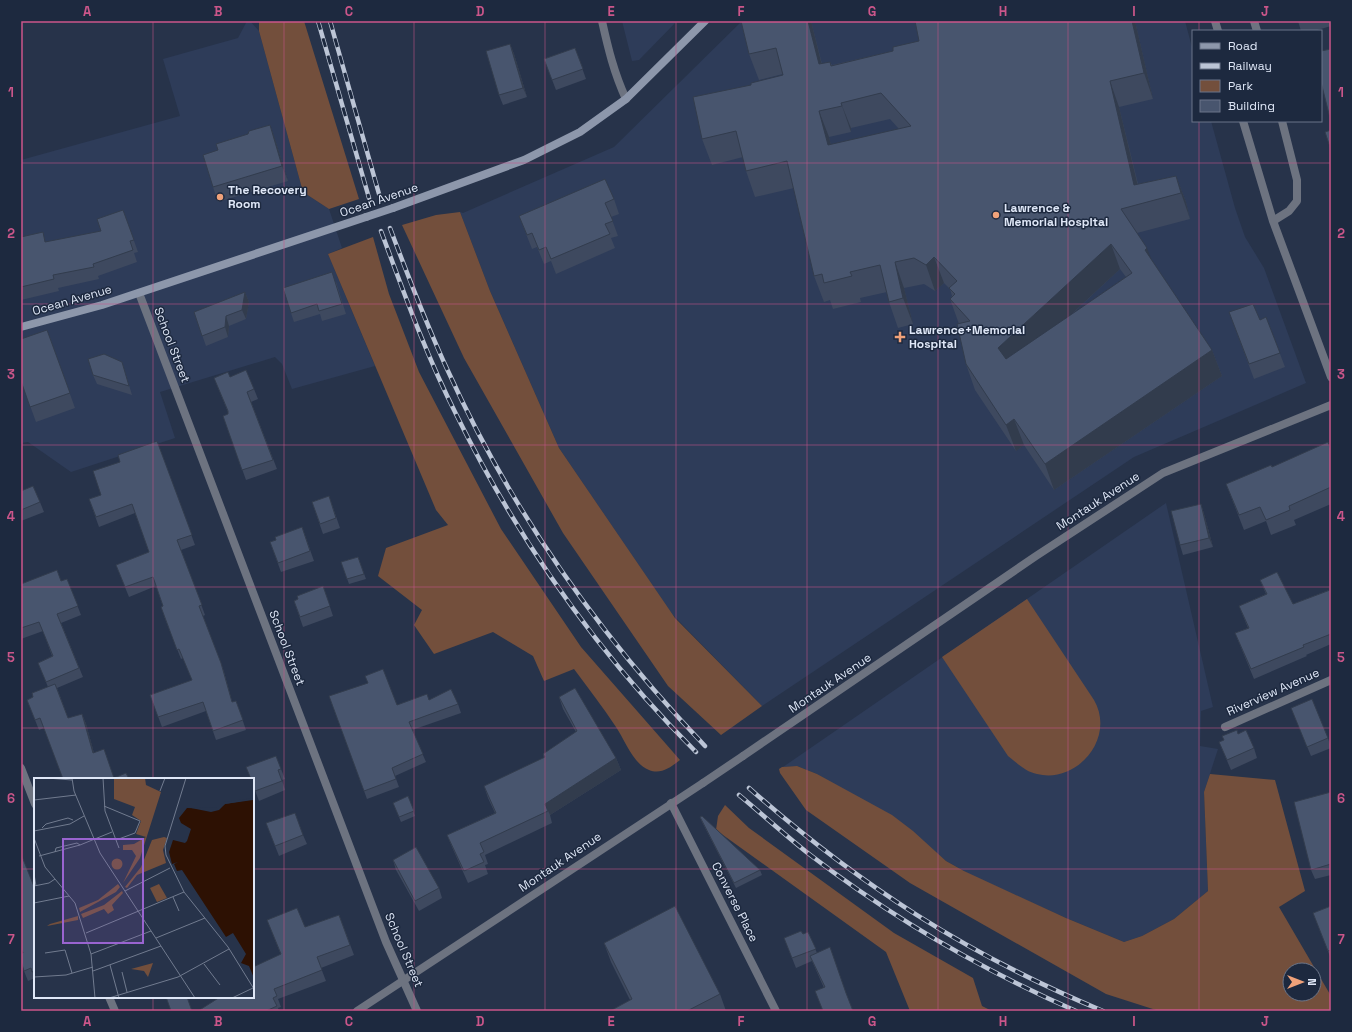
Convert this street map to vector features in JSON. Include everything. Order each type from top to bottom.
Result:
[{"type":"main road","name":"Ocean Avenue","points":[[21,327],[139,293],[393,208],[544,151],[580,132],[626,98],[704,21]]},
{"type":"street","points":[[602,21],[610,58],[626,98]]},
{"type":"street","points":[[1243,122],[1273,221],[1331,376]]},
{"type":"street","points":[[1273,221],[1289,211],[1297,201],[1298,180],[1282,122]]},
{"type":"street","name":"School Street","points":[[139,293],[386,942],[416,1011]]},
{"type":"street","name":"Montauk Avenue","points":[[357,1011],[703,783],[1036,556],[1163,473],[1331,404]]},
{"type":"street","name":"Riverview Avenue","points":[[1225,727],[1331,680]]},
{"type":"street","points":[[21,768],[34,801]]},
{"type":"street","name":"Converse Place","points":[[671,803],[776,1011]]},
{"type":"street","points":[[109,998],[115,1011]]},
{"type":"shaded area","points":[[247,21],[250,21],[259,31],[303,192],[329,209],[342,248],[328,254],[375,366],[292,389],[282,364],[275,357],[160,392],[175,438],[71,472],[28,442],[21,443],[21,160],[180,116],[163,59],[238,38]]},
{"type":"shaded area","points":[[622,21],[677,21],[639,60],[632,61]]},
{"type":"shaded area","name":"Lawrence+Memorial Hospital","points":[[742,21],[1185,21],[1192,47],[1192,122],[1211,122],[1235,208],[1245,237],[1264,268],[1306,383],[1134,457],[762,706],[672,614],[559,448],[490,291],[460,212],[463,213],[614,147]]},
{"type":"shaded area","points":[[1166,503],[1213,707],[1201,711],[1200,746],[1218,749],[1204,792],[1208,891],[1174,919],[1142,936],[1124,942],[1066,918],[973,876],[946,861],[921,840],[817,774],[797,766],[783,767]]},
{"type":"green space","points":[[259,21],[304,21],[359,199],[329,209],[303,192],[259,31]]},
{"type":"green space","points":[[460,212],[490,291],[559,448],[675,618],[762,706],[721,735],[668,686],[563,533],[464,358],[402,225],[436,215]]},
{"type":"green space","points":[[373,237],[389,294],[419,372],[501,529],[581,647],[680,760],[669,768],[658,772],[649,770],[638,763],[601,705],[574,669],[544,681],[533,656],[493,632],[434,654],[414,625],[422,610],[378,576],[386,548],[448,525],[436,510],[328,254]]},
{"type":"green space","points":[[1027,599],[1094,700],[1100,714],[1100,729],[1096,743],[1089,755],[1078,765],[1066,772],[1052,775],[1037,774],[1029,771],[1008,756],[942,657]]},
{"type":"green space","points":[[797,766],[817,774],[892,815],[913,831],[946,861],[964,871],[1066,918],[1124,942],[1142,936],[1174,919],[1208,891],[1204,792],[1210,774],[1275,780],[1305,891],[1279,907],[1311,962],[1282,962],[1282,1002],[1322,1002],[1322,981],[1331,996],[1331,1011],[1159,1011],[1106,994],[910,883],[806,810],[780,773],[779,769],[782,767]]},
{"type":"green space","points":[[725,805],[749,828],[894,933],[973,978],[982,1006],[992,1011],[910,1011],[886,952],[716,830],[718,816]]},
{"type":"building","name":"Lawrence & Memorial Hospital","points":[[741,21],[808,21],[819,64],[830,62],[831,66],[893,51],[893,47],[919,41],[915,21],[1132,21],[1144,73],[1110,81],[1134,185],[1176,176],[1181,193],[1121,209],[1147,248],[1145,250],[1212,350],[1045,464],[1014,419],[1006,425],[966,364],[957,324],[970,321],[950,299],[955,294],[949,288],[957,281],[934,257],[926,265],[914,258],[895,262],[903,298],[889,302],[880,265],[850,272],[852,276],[824,283],[822,274],[814,276],[787,161],[746,171],[736,131],[702,139],[693,97],[751,85],[751,83],[783,75],[776,48],[749,54]],"holes":[[[881,93],[911,126],[828,145],[819,111],[842,106],[841,103]],[[1111,244],[1132,273],[1006,359],[998,348]]]},
{"type":"building","points":[[510,44],[523,88],[499,95],[486,51]]},
{"type":"building","points":[[575,48],[583,69],[552,80],[544,59]]},
{"type":"building","points":[[1331,49],[1331,122],[1322,86],[1322,51]]},
{"type":"building","points":[[270,125],[282,166],[213,187],[203,155],[218,150],[216,144],[248,134],[249,131]]},
{"type":"building","points":[[1331,130],[1331,150],[1325,132]]},
{"type":"building","points":[[605,179],[614,199],[605,203],[613,221],[605,224],[610,234],[551,259],[546,247],[539,250],[532,233],[527,235],[519,216]]},
{"type":"building","points":[[123,210],[134,240],[130,241],[133,250],[93,264],[94,267],[53,275],[54,279],[21,287],[21,237],[43,232],[45,242],[101,231],[97,219]]},
{"type":"building","points":[[332,272],[342,304],[319,311],[317,304],[291,313],[283,288]]},
{"type":"building","points":[[245,292],[242,310],[226,316],[225,327],[202,336],[194,312]]},
{"type":"building","points":[[1253,304],[1260,320],[1266,317],[1280,353],[1249,364],[1229,312]]},
{"type":"building","points":[[47,330],[70,393],[30,407],[21,381],[21,339]]},
{"type":"building","points":[[104,354],[122,362],[129,386],[93,375],[88,359]]},
{"type":"building","points":[[246,370],[254,389],[247,392],[273,460],[242,470],[223,416],[228,414],[228,411],[214,378],[228,372],[230,377]]},
{"type":"building","points":[[157,441],[192,535],[177,540],[202,605],[199,606],[221,663],[232,702],[236,701],[243,720],[213,731],[203,702],[158,717],[150,695],[192,680],[179,649],[177,650],[161,607],[163,606],[153,577],[125,587],[116,565],[149,552],[132,504],[96,517],[89,499],[101,495],[93,471],[120,462],[118,455]]},
{"type":"building","points":[[1328,442],[1331,450],[1331,487],[1289,506],[1290,510],[1266,520],[1260,507],[1239,515],[1226,484],[1271,465],[1272,467]]},
{"type":"building","points":[[33,486],[40,502],[21,510],[21,491]]},
{"type":"building","points":[[329,496],[336,518],[320,524],[312,502]]},
{"type":"building","points":[[1201,504],[1209,538],[1180,545],[1171,511]]},
{"type":"building","points":[[302,527],[310,551],[278,563],[270,542],[276,540],[275,537]]},
{"type":"building","points":[[358,557],[364,574],[347,579],[341,562]]},
{"type":"building","points":[[57,570],[61,581],[67,579],[78,606],[57,614],[79,668],[46,682],[38,663],[53,656],[39,622],[21,628],[21,584]]},
{"type":"building","points":[[1277,572],[1293,604],[1330,590],[1329,588],[1331,587],[1331,634],[1251,669],[1235,633],[1249,628],[1239,606],[1267,594],[1260,580]]},
{"type":"building","points":[[323,586],[330,606],[300,617],[294,601],[298,599],[297,596]]},
{"type":"building","points":[[383,669],[397,705],[427,694],[429,700],[451,689],[458,704],[409,722],[423,754],[392,768],[396,779],[364,791],[329,696],[368,683],[365,676]]},
{"type":"building","points":[[55,684],[68,718],[82,714],[93,753],[104,749],[114,778],[63,778],[40,718],[35,720],[27,700],[33,697],[32,693]]},
{"type":"building","points":[[575,688],[616,758],[545,804],[548,811],[480,843],[484,852],[480,854],[484,862],[464,871],[447,835],[496,813],[484,786],[545,757],[543,754],[577,731],[559,697]]},
{"type":"building","points":[[1312,699],[1328,738],[1307,747],[1291,708]]},
{"type":"building","points":[[1237,730],[1238,734],[1246,730],[1254,748],[1227,760],[1219,742],[1224,740],[1222,736]]},
{"type":"building","points":[[276,756],[281,769],[278,770],[282,781],[255,791],[254,778],[251,778],[246,767]]},
{"type":"building","points":[[126,773],[128,778],[114,778]]},
{"type":"building","points":[[1331,792],[1331,864],[1311,870],[1294,802]]},
{"type":"building","points":[[408,796],[414,811],[399,817],[393,803]]},
{"type":"building","points":[[295,813],[303,835],[275,846],[266,823]]},
{"type":"building","points":[[702,816],[760,870],[734,883],[700,817]]},
{"type":"building","points":[[416,847],[439,888],[415,901],[393,860]]},
{"type":"building","points":[[21,854],[34,886],[34,971],[32,972],[31,968],[24,971],[21,961],[21,953],[23,953],[21,948]]},
{"type":"building","points":[[675,906],[720,994],[687,1011],[610,1011],[632,999],[604,943]]},
{"type":"building","points":[[1331,906],[1331,950],[1328,951],[1313,913]]},
{"type":"building","points":[[297,908],[305,927],[339,915],[350,945],[317,957],[322,970],[274,989],[277,996],[273,998],[277,1006],[266,1011],[198,1011],[218,998],[254,998],[254,967],[281,954],[267,920]]},
{"type":"building","points":[[801,931],[803,934],[808,932],[816,949],[792,958],[784,938]]},
{"type":"building","points":[[830,947],[853,1011],[823,1011],[815,991],[825,987],[810,956]]},
{"type":"building","points":[[166,998],[187,998],[192,1011],[171,1011]]},
{"type":"railway","points":[[318,21],[369,198]]},
{"type":"railway","points":[[330,21],[379,194]]},
{"type":"railway","points":[[390,228],[410,282],[448,371],[500,473],[529,521],[560,569],[629,660],[666,704],[705,746]]},
{"type":"railway","points":[[381,231],[416,324],[445,392],[505,505],[562,593],[593,635],[660,714],[696,752]]},
{"type":"railway","points":[[749,788],[832,856],[917,915],[1006,966],[1103,1011]]},
{"type":"railway","points":[[739,795],[809,854],[840,877],[904,920],[1005,978],[1076,1011]]},
{"type":"place","name":"The Recovery Room","points":[[220,197]]},
{"type":"place","name":"Lawrence & Memorial Hospital","points":[[996,215]]},
{"type":"place","name":"Lawrence+Memorial Hospital","points":[[900,337]]}]
